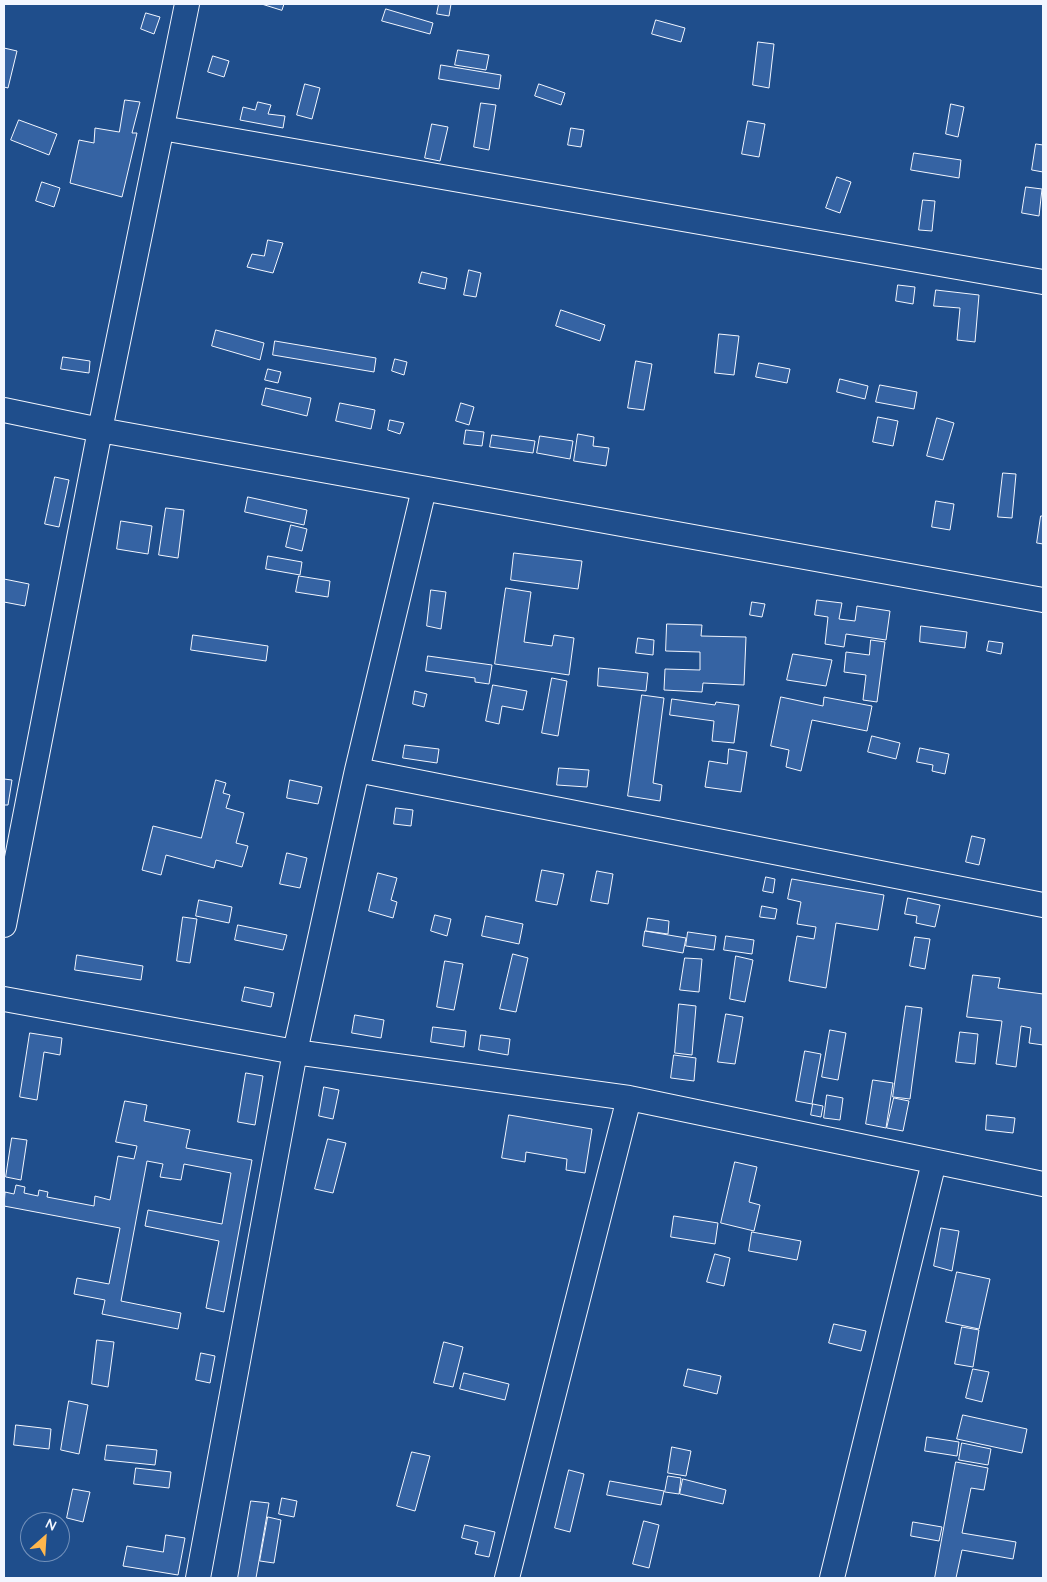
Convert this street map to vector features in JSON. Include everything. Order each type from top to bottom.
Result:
[{"type":"street","points":[[4,925],[100,430],[187,4]]},
{"type":"street","points":[[162,128],[1043,282]]},
{"type":"street","points":[[4,410],[100,430],[1043,600]]},
{"type":"street","points":[[198,1578],[295,1052],[357,770],[424,489]]},
{"type":"street","points":[[357,770],[1043,905]]},
{"type":"street","points":[[4,999],[295,1052],[629,1098],[1043,1184]]},
{"type":"street","points":[[507,1578],[629,1098]]},
{"type":"street","points":[[832,1578],[934,1162]]},
{"type":"building","points":[[262,4],[284,4],[282,10]]},
{"type":"building","points":[[439,4],[451,4],[449,16],[437,14]]},
{"type":"building","points":[[386,9],[433,23],[430,34],[382,21]]},
{"type":"building","points":[[146,13],[160,17],[154,34],[141,29]]},
{"type":"building","points":[[656,20],[685,28],[681,42],[652,34]]},
{"type":"building","points":[[758,42],[774,44],[769,88],[753,85]]},
{"type":"building","points":[[4,48],[17,51],[8,88],[4,87]]},
{"type":"building","points":[[458,50],[489,55],[486,70],[455,65]]},
{"type":"building","points":[[213,56],[229,61],[224,77],[208,72]]},
{"type":"building","points":[[441,65],[501,75],[499,89],[439,79]]},
{"type":"building","points":[[305,84],[320,88],[312,119],[297,115]]},
{"type":"building","points":[[539,84],[565,93],[561,105],[535,96]]},
{"type":"building","points":[[125,100],[140,102],[132,133],[137,133],[122,197],[70,183],[79,140],[94,143],[95,128],[119,132]]},
{"type":"building","points":[[258,102],[271,105],[268,114],[285,116],[283,128],[240,120],[243,107],[255,110]]},
{"type":"building","points":[[481,103],[496,105],[489,150],[474,147]]},
{"type":"building","points":[[951,104],[964,107],[958,137],[946,134]]},
{"type":"building","points":[[19,120],[57,134],[49,155],[11,140]]},
{"type":"building","points":[[748,121],[765,124],[759,157],[742,154]]},
{"type":"building","points":[[432,124],[448,127],[440,161],[425,158]]},
{"type":"building","points":[[571,128],[584,130],[581,147],[568,145]]},
{"type":"building","points":[[1036,144],[1043,145],[1043,172],[1032,170]]},
{"type":"building","points":[[914,153],[961,160],[959,178],[911,170]]},
{"type":"building","points":[[837,177],[851,182],[840,213],[826,208]]},
{"type":"building","points":[[42,182],[60,188],[54,207],[36,201]]},
{"type":"building","points":[[1026,187],[1042,189],[1039,216],[1022,213]]},
{"type":"building","points":[[923,200],[935,201],[932,231],[919,230]]},
{"type":"building","points":[[268,240],[283,243],[273,273],[247,267],[252,254],[264,256]]},
{"type":"building","points":[[469,270],[481,273],[476,297],[464,295]]},
{"type":"building","points":[[422,272],[447,278],[445,289],[419,283]]},
{"type":"building","points":[[898,285],[915,287],[913,304],[896,301]]},
{"type":"building","points":[[936,290],[979,295],[975,342],[957,340],[960,308],[934,306]]},
{"type":"building","points":[[561,310],[605,325],[600,341],[556,326]]},
{"type":"building","points":[[216,330],[264,343],[260,360],[212,346]]},
{"type":"building","points":[[719,334],[739,336],[734,375],[715,373]]},
{"type":"building","points":[[275,341],[376,358],[374,372],[273,355]]},
{"type":"building","points":[[63,357],[90,361],[89,373],[61,369]]},
{"type":"building","points":[[395,359],[407,362],[404,375],[392,371]]},
{"type":"building","points":[[636,361],[652,364],[644,410],[628,408]]},
{"type":"building","points":[[759,363],[790,369],[787,383],[756,377]]},
{"type":"building","points":[[268,369],[281,372],[278,383],[265,380]]},
{"type":"building","points":[[840,379],[868,386],[865,399],[837,392]]},
{"type":"building","points":[[880,385],[917,392],[914,409],[876,402]]},
{"type":"building","points":[[266,388],[311,398],[307,416],[262,405]]},
{"type":"building","points":[[340,403],[375,410],[371,429],[336,421]]},
{"type":"building","points":[[461,403],[474,407],[469,425],[456,421]]},
{"type":"building","points":[[878,417],[898,421],[893,446],[873,442]]},
{"type":"building","points":[[937,418],[954,423],[943,460],[927,456]]},
{"type":"building","points":[[390,420],[404,423],[400,434],[388,430]]},
{"type":"building","points":[[466,430],[484,432],[482,446],[464,444]]},
{"type":"building","points":[[578,434],[594,437],[593,446],[609,448],[606,466],[574,461]]},
{"type":"building","points":[[492,435],[535,441],[533,453],[490,447]]},
{"type":"building","points":[[540,436],[573,441],[570,459],[537,453]]},
{"type":"building","points":[[1003,473],[1016,474],[1012,518],[998,517]]},
{"type":"building","points":[[55,477],[69,480],[59,527],[45,524]]},
{"type":"building","points":[[248,497],[307,510],[304,525],[245,512]]},
{"type":"building","points":[[936,501],[954,504],[950,530],[932,527]]},
{"type":"building","points":[[166,508],[184,510],[178,558],[159,555]]},
{"type":"building","points":[[1041,516],[1043,516],[1043,544],[1037,543]]},
{"type":"building","points":[[121,521],[152,526],[148,554],[117,549]]},
{"type":"building","points":[[291,525],[307,529],[302,551],[286,547]]},
{"type":"building","points":[[514,553],[582,561],[578,589],[511,580]]},
{"type":"building","points":[[268,556],[302,562],[300,575],[266,569]]},
{"type":"building","points":[[299,576],[330,581],[328,597],[296,592]]},
{"type":"building","points":[[4,579],[29,584],[25,606],[4,602]]},
{"type":"building","points":[[506,588],[531,592],[524,642],[552,646],[554,635],[574,638],[569,675],[495,664]]},
{"type":"building","points":[[431,590],[446,592],[441,629],[427,626]]},
{"type":"building","points":[[817,600],[842,603],[839,619],[855,621],[857,606],[890,611],[886,640],[846,634],[844,647],[825,644],[828,617],[815,615]]},
{"type":"building","points":[[752,602],[765,604],[762,617],[750,615]]},
{"type":"building","points":[[667,624],[702,625],[701,636],[746,637],[744,685],[703,683],[702,692],[664,690],[665,669],[700,670],[700,652],[666,651]]},
{"type":"building","points":[[921,626],[967,632],[965,648],[920,642]]},
{"type":"building","points":[[193,635],[268,646],[266,661],[191,650]]},
{"type":"building","points":[[638,638],[654,640],[653,655],[636,653]]},
{"type":"building","points":[[871,640],[885,642],[877,702],[863,700],[866,675],[844,672],[846,652],[869,655]]},
{"type":"building","points":[[989,641],[1003,643],[1001,654],[987,651]]},
{"type":"building","points":[[793,654],[832,660],[826,686],[787,680]]},
{"type":"building","points":[[428,656],[492,665],[489,684],[475,682],[475,678],[426,671]]},
{"type":"building","points":[[599,668],[648,673],[646,691],[598,686]]},
{"type":"building","points":[[552,678],[567,681],[558,736],[542,733]]},
{"type":"building","points":[[493,685],[527,691],[523,710],[502,706],[499,724],[486,721]]},
{"type":"building","points":[[415,691],[427,694],[424,707],[413,704]]},
{"type":"building","points":[[642,695],[664,698],[653,783],[662,785],[660,801],[628,796]]},
{"type":"building","points":[[781,697],[823,706],[824,697],[872,706],[867,731],[812,720],[801,771],[786,767],[789,750],[771,746]]},
{"type":"building","points":[[672,699],[715,705],[716,702],[739,705],[734,743],[712,741],[714,721],[670,715]]},
{"type":"building","points":[[872,736],[900,743],[896,759],[868,752]]},
{"type":"building","points":[[405,745],[439,749],[437,763],[403,758]]},
{"type":"building","points":[[920,748],[949,754],[945,774],[932,771],[933,765],[917,762]]},
{"type":"building","points":[[729,749],[747,752],[741,792],[705,787],[709,761],[727,764]]},
{"type":"building","points":[[559,768],[589,770],[587,787],[557,785]]},
{"type":"building","points":[[4,779],[12,780],[8,805],[4,805]]},
{"type":"building","points":[[216,780],[226,783],[223,793],[230,795],[226,808],[244,813],[236,843],[248,846],[242,867],[216,860],[214,868],[166,855],[161,875],[142,870],[153,826],[201,838]]},
{"type":"building","points":[[290,780],[322,787],[318,804],[287,798]]},
{"type":"building","points":[[396,808],[413,810],[411,826],[394,824]]},
{"type":"building","points":[[972,836],[985,839],[979,865],[966,862]]},
{"type":"building","points":[[287,853],[307,858],[300,888],[280,884]]},
{"type":"building","points":[[542,870],[564,874],[557,905],[536,901]]},
{"type":"building","points":[[597,871],[613,874],[608,904],[591,901]]},
{"type":"building","points":[[378,873],[397,878],[391,900],[397,902],[393,918],[369,911]]},
{"type":"building","points":[[766,877],[775,879],[773,893],[763,891]]},
{"type":"building","points":[[792,879],[884,895],[878,930],[836,923],[826,988],[789,981],[797,936],[814,939],[816,927],[797,924],[801,902],[788,899]]},
{"type":"building","points":[[908,898],[940,905],[935,927],[916,923],[917,916],[905,914]]},
{"type":"building","points":[[199,900],[232,907],[229,923],[196,916]]},
{"type":"building","points":[[762,906],[777,909],[775,919],[760,917]]},
{"type":"building","points":[[435,915],[451,919],[447,936],[431,931]]},
{"type":"building","points":[[486,916],[523,924],[519,944],[482,936]]},
{"type":"building","points":[[183,917],[197,919],[190,963],[177,961]]},
{"type":"building","points":[[648,918],[669,921],[668,934],[646,931]]},
{"type":"building","points":[[238,925],[287,935],[283,950],[235,940]]},
{"type":"building","points":[[645,931],[686,938],[683,953],[643,946]]},
{"type":"building","points":[[688,932],[716,936],[714,950],[686,946]]},
{"type":"building","points":[[726,936],[754,940],[752,954],[724,950]]},
{"type":"building","points":[[915,937],[930,939],[925,969],[910,966]]},
{"type":"building","points":[[513,954],[528,958],[516,1012],[500,1009]]},
{"type":"building","points":[[77,955],[143,966],[141,980],[75,970]]},
{"type":"building","points":[[736,956],[753,960],[745,1002],[730,999]]},
{"type":"building","points":[[685,958],[702,959],[699,992],[680,990]]},
{"type":"building","points":[[445,961],[463,964],[454,1010],[437,1007]]},
{"type":"building","points":[[973,975],[1000,978],[998,988],[1043,994],[1043,1045],[1029,1043],[1031,1028],[1021,1026],[1016,1067],[996,1064],[1002,1021],[967,1017]]},
{"type":"building","points":[[245,987],[274,993],[271,1007],[242,1001]]},
{"type":"building","points":[[679,1004],[696,1006],[692,1055],[675,1053]]},
{"type":"building","points":[[906,1006],[922,1008],[910,1099],[893,1097]]},
{"type":"building","points":[[726,1014],[743,1017],[735,1064],[718,1062]]},
{"type":"building","points":[[355,1015],[384,1020],[381,1038],[352,1033]]},
{"type":"building","points":[[433,1027],[466,1031],[464,1047],[431,1042]]},
{"type":"building","points":[[830,1030],[846,1033],[838,1080],[822,1077]]},
{"type":"building","points":[[960,1032],[978,1034],[975,1064],[956,1062]]},
{"type":"building","points":[[30,1033],[62,1038],[60,1055],[44,1052],[37,1100],[20,1097]]},
{"type":"building","points":[[481,1035],[510,1039],[508,1055],[479,1050]]},
{"type":"building","points":[[805,1051],[821,1054],[812,1104],[796,1101]]},
{"type":"building","points":[[674,1055],[696,1058],[694,1081],[671,1078]]},
{"type":"building","points":[[246,1073],[263,1076],[255,1125],[238,1122]]},
{"type":"building","points":[[873,1080],[893,1083],[886,1128],[866,1124]]},
{"type":"building","points":[[324,1087],[339,1090],[333,1119],[319,1116]]},
{"type":"building","points":[[827,1095],[843,1098],[840,1120],[824,1118]]},
{"type":"building","points":[[894,1098],[909,1101],[903,1131],[887,1128]]},
{"type":"building","points":[[125,1101],[147,1105],[144,1121],[190,1130],[186,1148],[252,1160],[224,1312],[206,1308],[219,1241],[145,1226],[148,1210],[222,1224],[231,1173],[184,1164],[181,1180],[160,1177],[163,1164],[147,1161],[121,1301],[181,1313],[178,1329],[102,1314],[105,1300],[74,1294],[77,1278],[109,1284],[120,1228],[4,1206],[5,1192],[14,1194],[16,1185],[25,1187],[24,1193],[38,1196],[39,1190],[48,1192],[47,1197],[94,1206],[95,1196],[110,1200],[118,1156],[134,1159],[137,1146],[116,1142]]},
{"type":"building","points":[[813,1104],[823,1106],[821,1117],[811,1115]]},
{"type":"building","points":[[509,1115],[592,1129],[585,1173],[566,1170],[567,1159],[526,1152],[525,1162],[502,1158]]},
{"type":"building","points":[[987,1115],[1015,1118],[1013,1133],[986,1130]]},
{"type":"building","points":[[12,1138],[27,1140],[21,1180],[6,1177]]},
{"type":"building","points":[[328,1139],[346,1143],[333,1193],[315,1189]]},
{"type":"building","points":[[735,1162],[757,1167],[749,1202],[760,1205],[754,1231],[721,1223]]},
{"type":"building","points":[[674,1216],[718,1223],[715,1244],[671,1237]]},
{"type":"building","points":[[941,1228],[959,1231],[952,1271],[934,1266]]},
{"type":"building","points":[[752,1232],[801,1241],[797,1260],[749,1251]]},
{"type":"building","points":[[715,1254],[730,1258],[724,1286],[707,1282]]},
{"type":"building","points":[[957,1272],[990,1279],[979,1329],[946,1322]]},
{"type":"building","points":[[834,1324],[866,1331],[861,1351],[829,1343]]},
{"type":"building","points":[[962,1327],[979,1330],[973,1367],[955,1364]]},
{"type":"building","points":[[97,1340],[114,1342],[108,1387],[92,1384]]},
{"type":"building","points":[[444,1342],[463,1347],[453,1387],[434,1383]]},
{"type":"building","points":[[201,1353],[215,1356],[210,1383],[196,1380]]},
{"type":"building","points":[[688,1369],[721,1376],[717,1394],[684,1386]]},
{"type":"building","points":[[973,1369],[989,1372],[982,1402],[966,1398]]},
{"type":"building","points":[[464,1373],[509,1384],[505,1400],[460,1389]]},
{"type":"building","points":[[69,1401],[88,1405],[79,1454],[61,1450]]},
{"type":"building","points":[[963,1415],[1027,1429],[1022,1453],[957,1439]]},
{"type":"building","points":[[16,1425],[51,1429],[49,1449],[14,1445]]},
{"type":"building","points":[[927,1437],[959,1442],[957,1456],[925,1451]]},
{"type":"building","points":[[962,1443],[991,1449],[988,1465],[959,1460]]},
{"type":"building","points":[[107,1445],[157,1450],[155,1465],[105,1460]]},
{"type":"building","points":[[672,1447],[691,1451],[686,1476],[668,1473]]},
{"type":"building","points":[[412,1452],[430,1456],[415,1511],[397,1506]]},
{"type":"building","points":[[956,1462],[988,1468],[984,1490],[971,1488],[962,1533],[1016,1542],[1013,1559],[962,1550],[956,1578],[935,1578]]},
{"type":"building","points":[[136,1468],[171,1472],[169,1488],[134,1484]]},
{"type":"building","points":[[569,1470],[584,1474],[570,1532],[555,1528]]},
{"type":"building","points":[[668,1476],[681,1478],[679,1494],[665,1492]]},
{"type":"building","points":[[683,1479],[726,1490],[723,1504],[680,1494]]},
{"type":"building","points":[[610,1481],[664,1491],[661,1505],[607,1495]]},
{"type":"building","points":[[73,1489],[90,1492],[83,1522],[70,1519],[70,1512],[68,1512]]},
{"type":"building","points":[[282,1498],[297,1501],[294,1517],[279,1514]]},
{"type":"building","points":[[251,1501],[269,1503],[256,1578],[238,1578]]},
{"type":"building","points":[[268,1517],[281,1520],[274,1563],[260,1561]]},
{"type":"building","points":[[644,1521],[659,1525],[649,1568],[633,1564]]},
{"type":"building","points":[[913,1522],[942,1527],[939,1541],[911,1536]]},
{"type":"building","points":[[465,1525],[495,1532],[489,1557],[475,1554],[478,1542],[462,1538]]},
{"type":"building","points":[[166,1535],[185,1538],[178,1575],[123,1566],[127,1546],[163,1552]]}]
